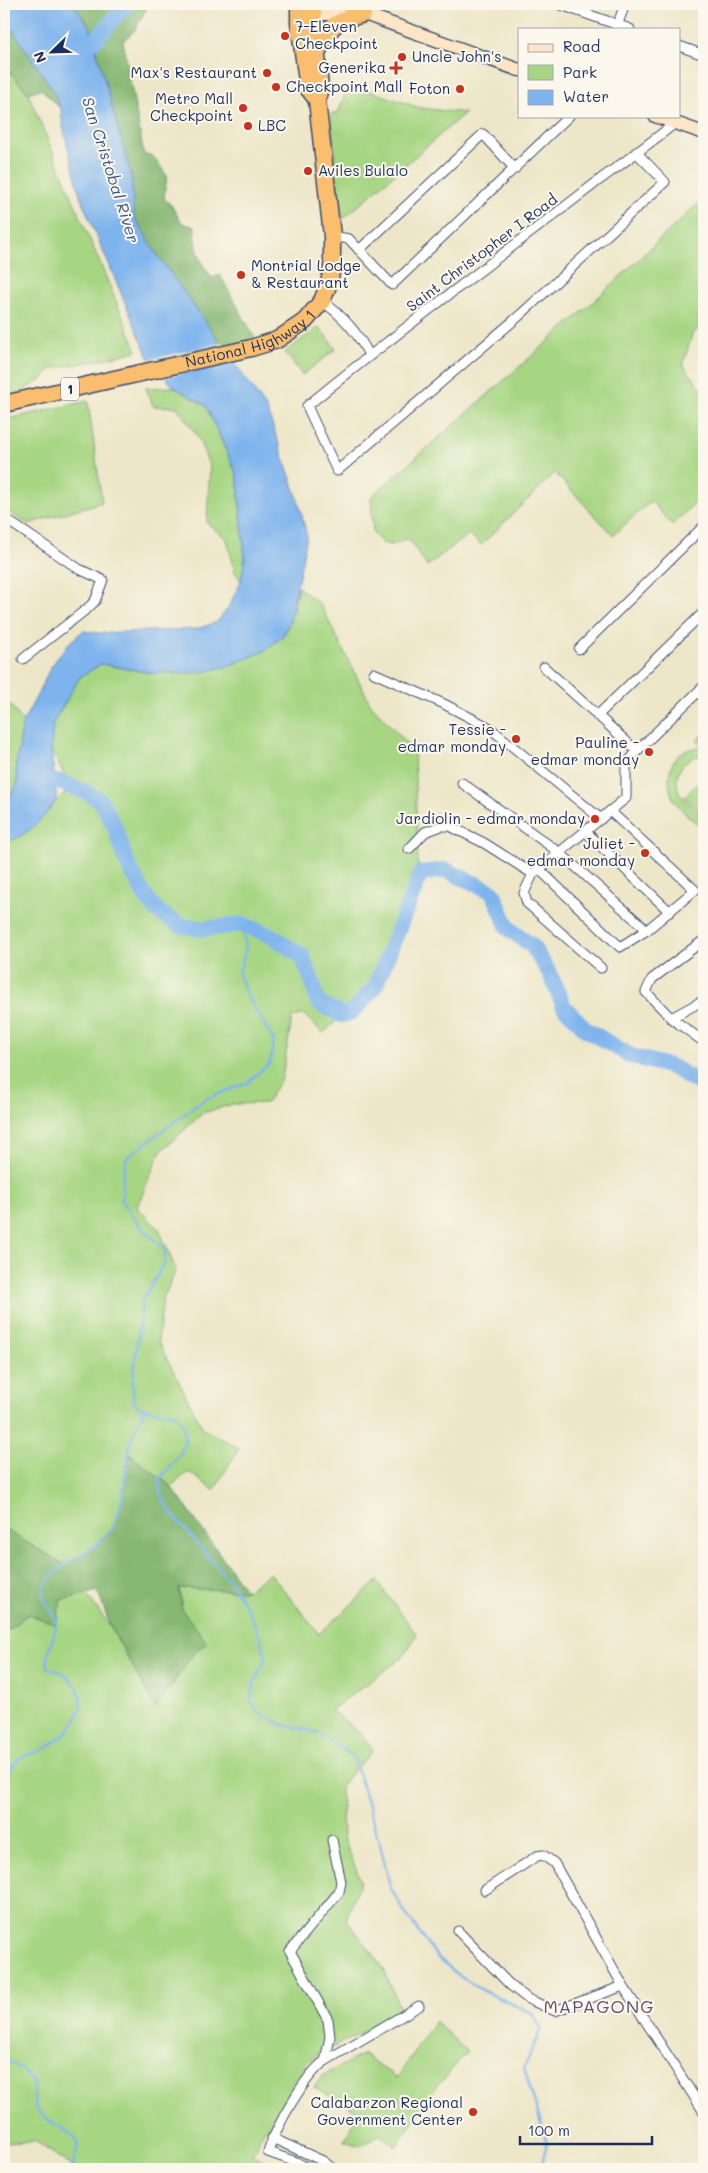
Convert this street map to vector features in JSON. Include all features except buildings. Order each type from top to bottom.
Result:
[{"type":"highway","points":[[348,4],[363,14]]},
{"type":"highway","name":"National Highway 1","points":[[4,404],[251,348],[277,340],[305,321],[322,301],[332,268],[332,236],[317,100],[320,88],[316,55],[305,9]]},
{"type":"highway","name":"National Highway 1","points":[[305,9],[308,88],[317,100]]},
{"type":"highway","points":[[316,55],[333,25],[363,14]]},
{"type":"main road","points":[[337,4],[518,70]]},
{"type":"main road","points":[[305,9],[363,14]]},
{"type":"main road","points":[[661,118],[704,133]]},
{"type":"street","points":[[558,4],[616,26],[625,4]]},
{"type":"street","points":[[680,46],[704,55]]},
{"type":"street","points":[[332,236],[349,239],[392,285],[567,118]]},
{"type":"street","name":"Saint Christopher I Road","points":[[636,152],[665,182],[519,316],[337,471],[307,406],[369,355],[636,152],[675,123]]},
{"type":"street","points":[[359,250],[483,134],[515,169]]},
{"type":"street","points":[[322,301],[350,326],[369,355]]},
{"type":"street","points":[[4,518],[79,569],[103,580],[94,601],[88,608],[23,659]]},
{"type":"street","points":[[580,649],[704,526]]},
{"type":"street","points":[[597,716],[704,612]]},
{"type":"street","points":[[544,667],[637,751]]},
{"type":"street","points":[[374,672],[451,707],[490,728],[601,819]]},
{"type":"street","points":[[601,968],[527,903],[524,893],[536,872],[626,798],[626,765],[637,751],[704,686]]},
{"type":"street","points":[[462,783],[560,854],[647,930]]},
{"type":"street","points":[[409,849],[425,832],[450,826],[536,872],[620,947],[647,930],[695,890],[610,811]]},
{"type":"street","points":[[585,831],[670,912]]},
{"type":"street","points":[[704,940],[652,979],[646,992],[671,1018],[704,1042]]},
{"type":"street","points":[[671,1018],[704,1000]]},
{"type":"street","points":[[325,2062],[330,2037],[328,2020],[290,1951],[340,1892],[341,1882],[332,1840]]},
{"type":"street","points":[[485,1890],[536,1856],[543,1855],[549,1857],[566,1881],[623,1986],[704,2112]]},
{"type":"street","points":[[458,1931],[510,1985],[528,1999],[555,2011],[623,1986]]},
{"type":"street","points":[[309,2169],[268,2152],[272,2138],[315,2068],[420,2006]]},
{"type":"street","points":[[272,2138],[323,2161],[333,2169]]},
{"type":"green space","points":[[73,4],[149,4],[135,30],[123,41],[144,155],[152,155],[167,176],[164,198],[171,205],[182,223],[195,227],[197,249],[203,265],[212,278],[220,275],[256,340],[223,347],[154,250],[134,216],[131,175],[90,27]]},
{"type":"green space","points":[[4,17],[53,91],[61,109],[41,89],[28,93],[4,65]]},
{"type":"green space","points":[[4,65],[28,93],[137,351],[51,369],[41,380],[17,394],[4,396]]},
{"type":"green space","points":[[349,84],[420,108],[465,113],[343,219],[338,195],[331,114],[338,113]]},
{"type":"green space","points":[[704,198],[704,324],[692,334],[683,365],[704,392],[704,494],[672,525],[651,501],[613,535],[555,473],[481,545],[469,534],[427,566],[408,538],[392,545],[382,543],[373,532],[371,497],[591,304]]},
{"type":"green space","points":[[319,327],[336,349],[302,375],[285,352]]},
{"type":"green space","points":[[174,387],[206,406],[237,475],[245,557],[241,581],[235,572],[227,539],[207,523],[210,467],[197,435],[177,407],[153,406],[146,388]]},
{"type":"green space","points":[[88,401],[102,502],[28,524],[4,509],[4,420]]},
{"type":"green space","points":[[298,587],[320,604],[371,705],[414,751],[418,863],[412,897],[375,987],[323,1033],[303,1014],[292,1018],[282,1077],[266,1103],[233,1104],[203,1113],[160,1152],[137,1207],[159,1229],[176,1270],[163,1299],[158,1341],[203,1429],[239,1448],[214,1490],[188,1472],[171,1486],[129,1454],[121,1500],[113,1526],[99,1542],[65,1565],[4,1529],[4,842],[14,839],[31,828],[71,788],[51,750],[52,723],[80,677],[101,664],[151,673],[225,667],[263,652],[283,636],[290,621]],"holes":[[[235,924],[204,929],[183,925]]]},
{"type":"green space","points":[[4,696],[23,722],[16,765],[17,785],[4,805]]},
{"type":"green space","points":[[703,734],[704,756],[696,756],[684,763],[680,769],[677,783],[682,797],[704,819],[704,831],[674,800],[669,780],[674,760],[686,750],[703,747],[697,741]]},
{"type":"green space","points":[[704,777],[704,817],[684,797]]},
{"type":"green space","points":[[128,1454],[171,1486],[246,1591],[179,1588],[182,1610],[207,1642],[194,1653],[156,1708],[110,1626],[98,1591],[61,1600],[56,1625],[28,1614],[4,1633],[4,1529],[65,1565],[95,1544],[115,1523],[123,1493]]},
{"type":"green space","points":[[65,1565],[110,1626],[156,1708],[194,1653],[207,1642],[182,1610],[179,1588],[246,1591],[270,1573],[319,1634],[377,1581],[417,1635],[402,1658],[331,1710],[362,1735],[373,1750],[341,1785],[343,1837],[361,1881],[346,1919],[383,1967],[401,2011],[308,2061],[272,2124],[264,2130],[252,2155],[284,2169],[76,2169],[35,2141],[4,2143],[4,1633],[28,1614]]},
{"type":"green space","points":[[435,2021],[467,2052],[434,2090],[396,2147],[380,2134],[361,2146],[344,2141],[360,2112],[314,2088],[322,2076],[363,2054],[397,2078]]},
{"type":"water","name":"San Cristobal River","points":[[4,4],[73,4],[90,27],[131,175],[134,216],[154,250],[266,407],[297,496],[307,536],[290,621],[283,636],[263,652],[225,667],[197,673],[151,673],[101,664],[80,677],[53,723],[51,750],[57,799],[40,820],[27,832],[20,837],[4,842],[4,805],[17,785],[16,765],[23,722],[50,668],[68,644],[83,631],[102,633],[197,629],[217,622],[228,608],[241,581],[245,557],[237,475],[206,406],[174,387],[147,354],[81,199],[63,127],[61,109],[53,91],[4,17]]},
{"type":"pier","points":[[223,343],[236,361],[163,378],[148,360]]},
{"type":"waterway","points":[[77,55],[96,39],[127,4]]},
{"type":"waterway","points":[[45,781],[59,782],[86,792],[101,801],[116,830],[126,861],[144,894],[156,910],[179,925],[204,929],[242,924],[272,936],[302,956],[318,1003],[342,1015],[352,1012],[375,987],[421,873],[446,870],[493,892],[508,928],[532,946],[550,974],[564,1007],[587,1030],[631,1056],[672,1067],[704,1086]]},
{"type":"waterway","points":[[242,924],[246,948],[239,973],[245,992],[274,1041],[270,1063],[247,1083],[205,1099],[127,1157],[123,1174],[122,1202],[141,1227],[165,1249],[165,1262],[142,1301],[133,1381],[133,1401],[139,1408],[176,1414],[182,1423],[185,1441],[173,1464],[159,1479],[161,1496],[173,1515],[231,1583],[247,1608],[260,1636],[266,1657],[254,1683],[251,1701],[259,1713],[281,1724],[318,1733],[353,1756],[381,1848],[391,1889],[406,1914],[437,1957],[461,1977],[482,1990],[532,2013],[541,2029],[524,2068],[547,2143],[541,2169]]},
{"type":"waterway","points":[[4,1783],[17,1760],[23,1756],[39,1752],[63,1736],[71,1727],[81,1707],[76,1686],[64,1674],[48,1668],[47,1662],[56,1619],[44,1599],[44,1590],[48,1580],[56,1572],[107,1536],[113,1527],[120,1507],[131,1440],[145,1409]]},
{"type":"waterway","points":[[4,2059],[21,2068],[33,2082],[35,2106],[41,2115],[75,2137],[78,2145],[72,2169]]},
{"type":"place","name":"7-Eleven Checkpoint","points":[[285,36]]},
{"type":"place","name":"Uncle John's","points":[[402,57]]},
{"type":"place","name":"Generika","points":[[396,68]]},
{"type":"place","name":"Max's Restaurant","points":[[267,73]]},
{"type":"place","name":"Checkpoint Mall","points":[[276,87]]},
{"type":"place","name":"Foton","points":[[460,89]]},
{"type":"place","name":"Metro Mall Checkpoint","points":[[243,108]]},
{"type":"place","name":"LBC","points":[[248,126]]},
{"type":"place","name":"Aviles Bulalo","points":[[308,171]]},
{"type":"place","name":"Montrial Lodge & Restaurant","points":[[241,275]]},
{"type":"place","name":"Tessie - edmar monday","points":[[516,739]]},
{"type":"place","name":"Pauline - edmar monday","points":[[649,752]]},
{"type":"place","name":"Jardiolin - edmar monday","points":[[595,819]]},
{"type":"place","name":"Juliet - edmar monday","points":[[645,853]]},
{"type":"place","name":"Calabarzon Regional Government Center","points":[[473,2112]]},
{"type":"district","name":"MAPAGONG","points":[[599,2007]]}]
